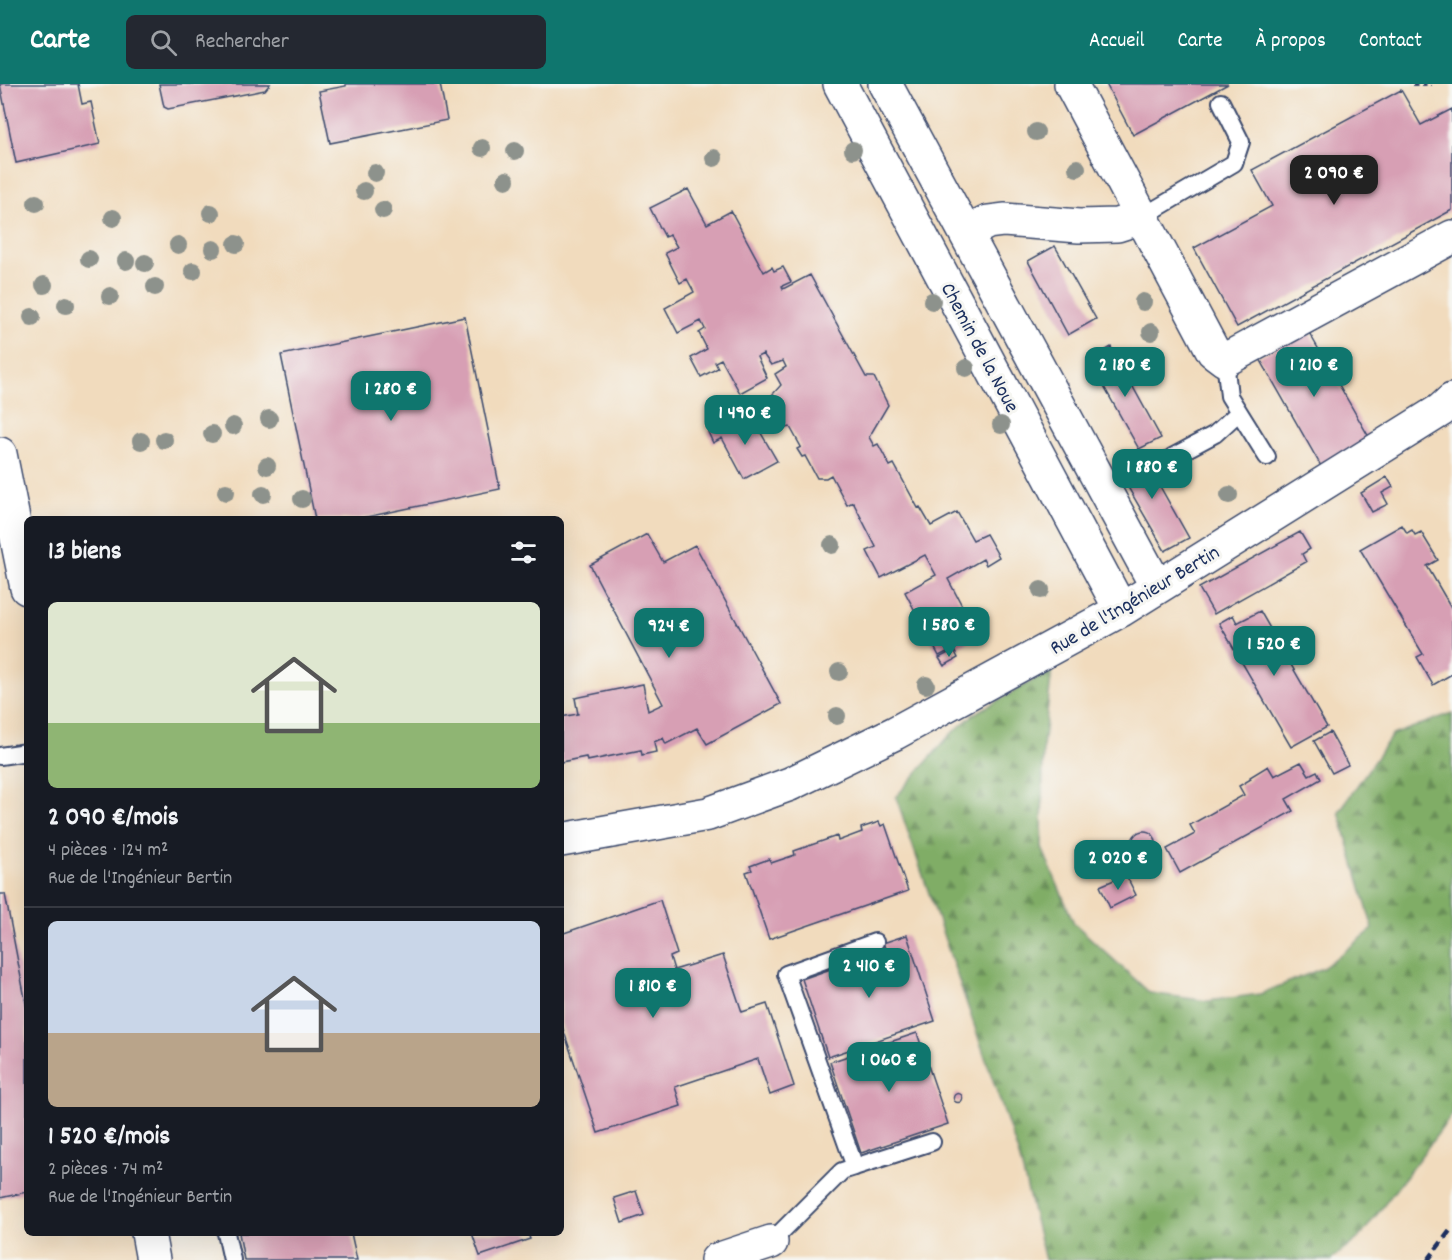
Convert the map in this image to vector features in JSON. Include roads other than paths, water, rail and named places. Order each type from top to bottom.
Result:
[{"type":"street","name":"Chemin de la Noue","points":[[840,84],[1121,610]]},
{"type":"street","name":"Chemin de la Noue","points":[[885,84],[1157,586]]},
{"type":"street","points":[[1071,84],[1213,351],[1225,360],[1452,237]]},
{"type":"street","points":[[966,233],[988,222],[1004,220],[1079,226],[1117,225],[1142,217]]},
{"type":"street","name":"Rue de l'Ingénieur Bertin","points":[[564,839],[708,814],[790,784],[895,733],[1121,610],[1431,416],[1452,400]]},
{"type":"street","points":[[0,454],[24,573]]},
{"type":"street","points":[[149,1236],[153,1260]]},
{"type":"street","points":[[717,1260],[771,1242]]},
{"type":"lane","points":[[1142,217],[1234,163],[1241,142],[1221,102]]},
{"type":"lane","points":[[1225,360],[1229,396],[1267,457]]},
{"type":"lane","points":[[1172,458],[1215,434],[1239,412]]},
{"type":"lane","points":[[0,756],[24,752]]},
{"type":"lane","points":[[855,1167],[786,974],[874,942]]},
{"type":"lane","points":[[771,1242],[842,1171],[932,1142]]},
{"type":"lane","points":[[227,1236],[232,1260]]},
{"type":"railway","points":[[1428,1260],[1452,1228]]}]
